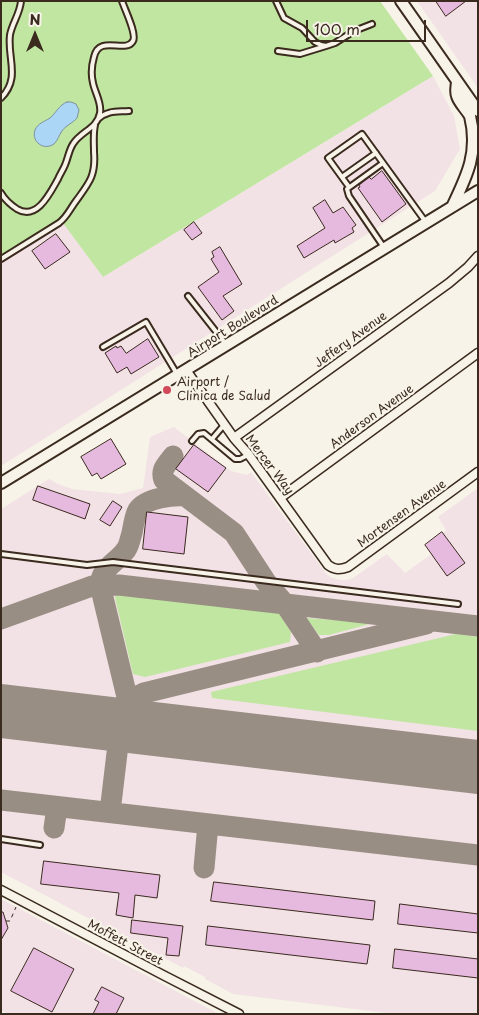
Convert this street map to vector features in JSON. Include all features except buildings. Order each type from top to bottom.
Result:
[{"type":"main road","points":[[401,1],[478,110]]},
{"type":"main road","points":[[452,208],[470,175],[476,152],[474,126],[456,96],[457,81]]},
{"type":"main road","name":"Airport Boulevard","points":[[1,483],[478,191]]},
{"type":"street","name":"Jeffery Avenue","points":[[234,438],[449,283],[478,256]]},
{"type":"street","name":"Anderson Avenue","points":[[280,498],[478,353]]},
{"type":"street","name":"Mercer Way","points":[[182,373],[249,454],[328,565],[337,569]]},
{"type":"street","name":"Mortensen Avenue","points":[[337,569],[348,567],[478,472]]},
{"type":"street","name":"Moffett Street","points":[[1,890],[240,1014]]},
{"type":"lane","points":[[1,98],[11,85],[10,36],[21,1]]},
{"type":"lane","points":[[1,259],[62,221],[92,178],[95,158],[94,132],[100,113],[92,80],[94,56],[97,50],[103,46],[126,46],[131,44],[134,38],[133,32],[122,1]]},
{"type":"lane","points":[[276,1],[284,18],[302,28],[316,42],[326,46]]},
{"type":"lane","points":[[278,51],[300,54],[335,43],[354,31],[372,24]]},
{"type":"lane","points":[[1,193],[8,202],[19,210],[29,212],[34,210],[47,198],[52,190],[74,142],[91,129],[99,118],[106,113],[129,110]]},
{"type":"lane","points":[[349,187],[328,158],[362,134],[426,223]]},
{"type":"lane","points":[[342,177],[376,153]]},
{"type":"lane","points":[[383,163],[347,189],[349,196],[384,248]]},
{"type":"lane","points":[[46,222],[50,229]]},
{"type":"lane","points":[[188,296],[227,345]]},
{"type":"lane","points":[[103,348],[146,322],[182,373]]},
{"type":"lane","points":[[212,439],[224,425]]},
{"type":"lane","points":[[192,441],[196,435],[201,433],[208,435],[235,458],[242,459],[249,454]]},
{"type":"lane","points":[[1,554],[87,565],[114,562],[458,604]]},
{"type":"lane","points":[[1,839],[40,845]]},
{"type":"path","points":[[6,921],[10,921],[16,907]]},
{"type":"shaded area","points":[[417,1],[478,1],[478,88]]},
{"type":"shaded area","points":[[433,76],[454,116],[460,149],[435,191],[1,466],[1,262],[63,222],[103,277]]},
{"type":"shaded area","points":[[174,427],[231,471],[247,475],[251,472],[325,572],[330,577],[341,580],[353,578],[387,554],[405,573],[448,542],[442,534],[446,530],[438,517],[478,488],[478,1014],[395,1014],[233,994],[205,979],[205,977],[184,966],[183,968],[1,872],[1,509],[49,479],[72,489],[120,494],[143,488],[150,437]]},
{"type":"shaded area","points":[[1,899],[219,1014],[8,1014],[1,1010]]},
{"type":"green space","points":[[1,1],[380,1],[433,76],[103,277],[63,223],[1,262]]},
{"type":"green space","points":[[123,594],[279,613],[291,632],[290,642],[145,677],[133,674],[115,596]]},
{"type":"green space","points":[[306,618],[373,623],[329,635],[319,635]]},
{"type":"green space","points":[[456,634],[478,637],[478,731],[212,698],[211,692]]},
{"type":"water","points":[[67,102],[76,104],[79,110],[77,118],[63,129],[54,144],[43,146],[39,144],[34,134],[36,128]]},
{"type":"taxiway","points":[[173,456],[164,470],[164,480],[234,533],[266,582],[285,604],[317,652]]},
{"type":"taxiway","points":[[128,701],[100,585],[101,579],[106,570],[128,547],[136,515],[142,506],[160,498],[185,496]]},
{"type":"taxiway","points":[[1,619],[92,586],[119,585],[478,626]]},
{"type":"taxiway","points":[[110,812],[122,711],[128,701],[144,693],[426,624]]},
{"type":"taxiway","points":[[1,800],[478,855]]},
{"type":"taxiway","points":[[54,828],[57,807]]},
{"type":"taxiway","points":[[204,868],[208,824]]},
{"type":"runway","points":[[1,711],[478,767]]},
{"type":"place","name":"Airport / Clinica de Salud","points":[[167,390]]}]
